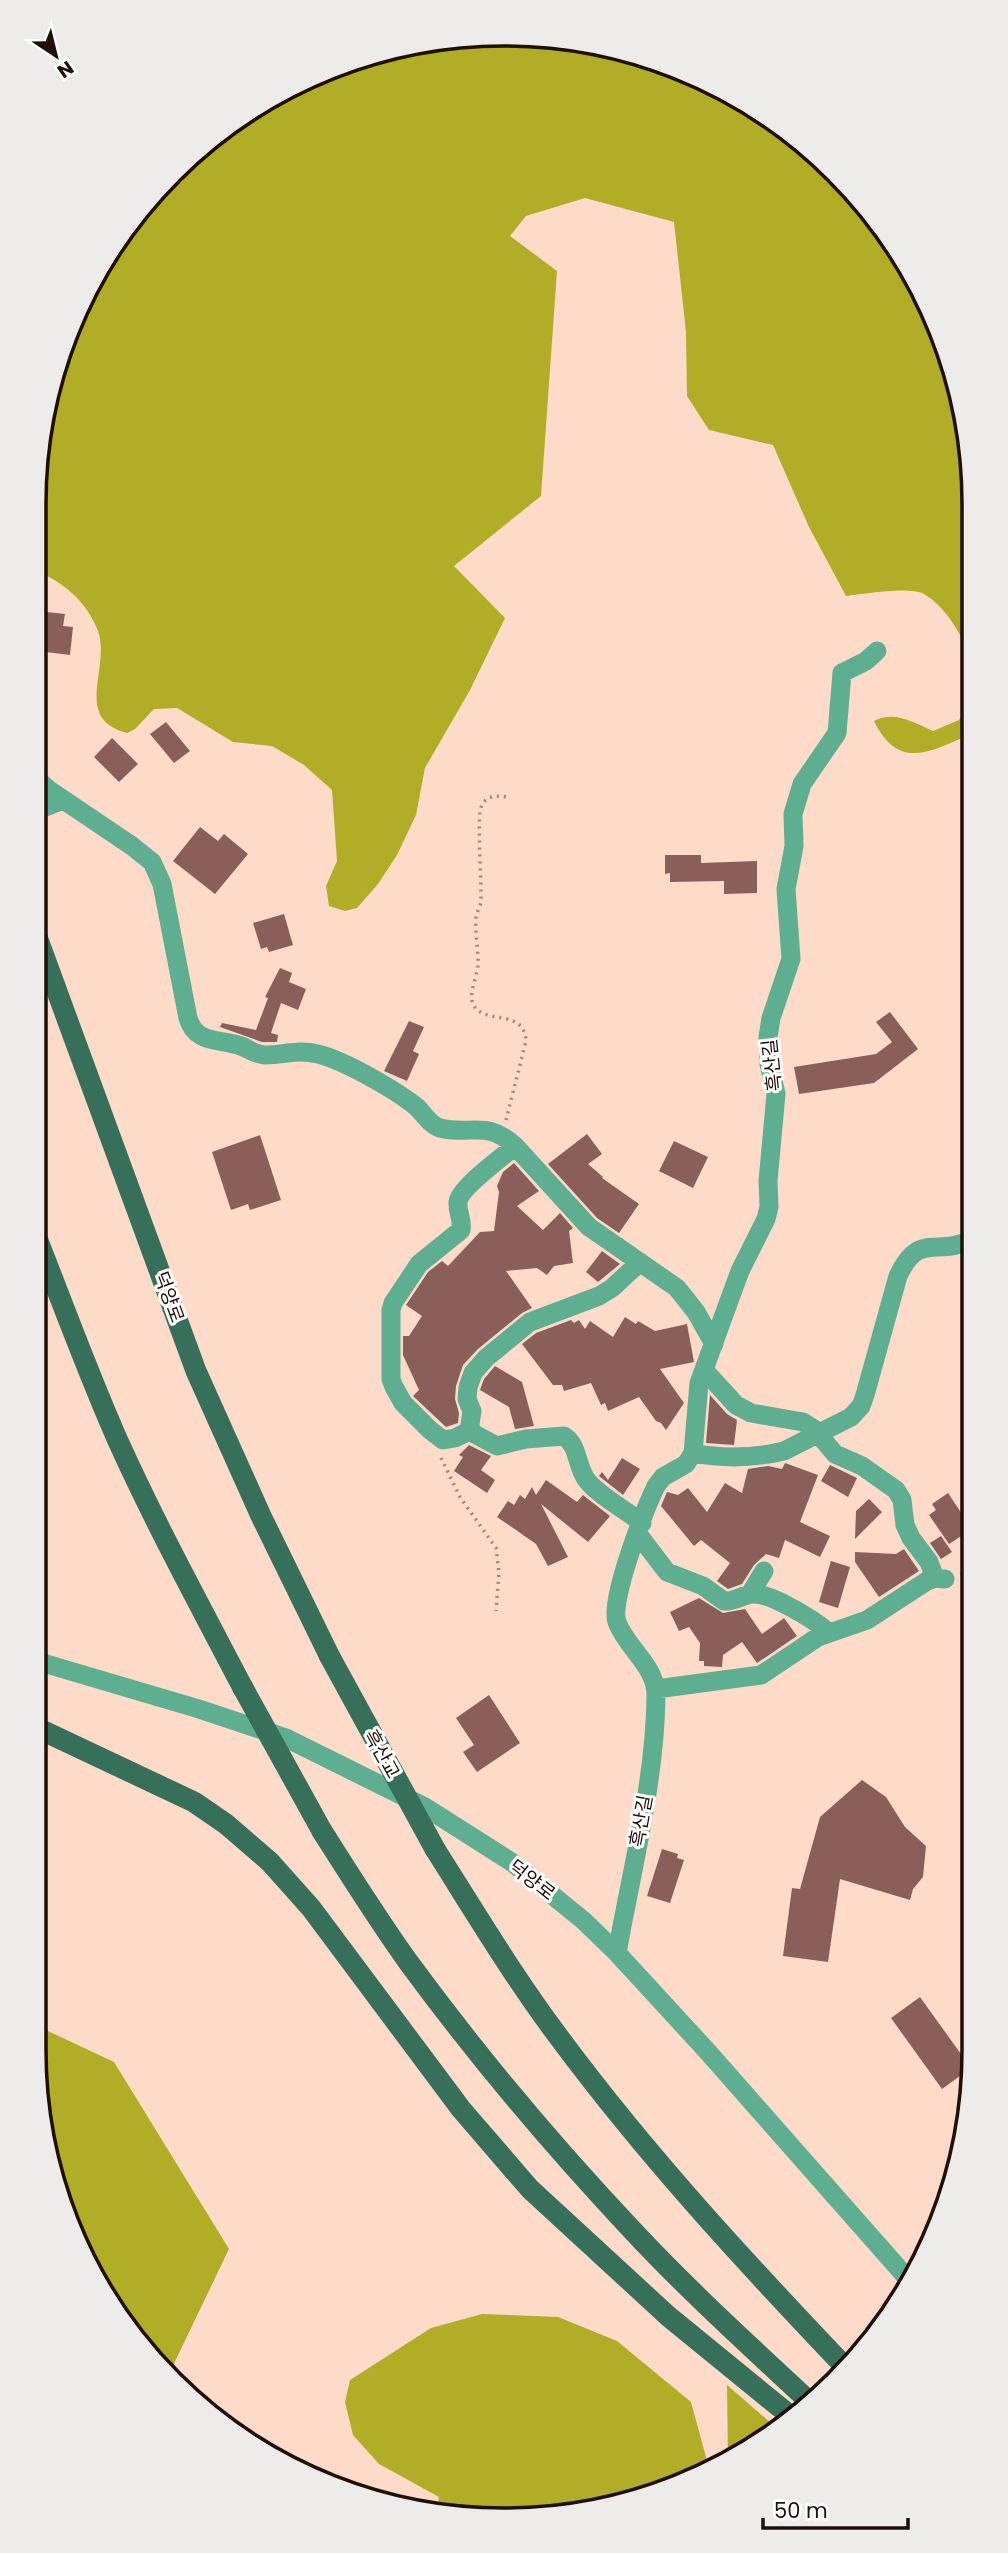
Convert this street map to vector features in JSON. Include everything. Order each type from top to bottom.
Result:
[{"type":"main road","name":"덕양로","points":[[46,961],[196,1371],[261,1516],[330,1657]]},
{"type":"main road","points":[[46,1262],[84,1360],[155,1519],[243,1688],[322,1831],[409,1963],[490,2066],[634,2232],[720,2319],[803,2396]]},
{"type":"main road","name":"흑산교","points":[[330,1657],[435,1849],[513,1973],[560,2040],[676,2184],[746,2263],[839,2361]]},
{"type":"main road","points":[[46,1732],[194,1802],[226,1824],[270,1862],[311,1908],[461,2109],[530,2189],[668,2316],[785,2411]]},
{"type":"street","name":"흑산길","points":[[617,1953],[653,1756],[656,1689],[654,1679],[622,1631],[615,1612],[624,1573],[659,1480],[686,1464],[693,1452],[696,1396],[704,1370],[740,1271],[766,1219],[776,1094],[769,1064],[768,1037],[771,1018],[792,959],[786,888],[794,846],[794,804],[802,784],[837,733],[842,673],[866,661],[877,651]]},
{"type":"street","points":[[46,786],[152,862],[162,884],[188,1018],[197,1034],[206,1039],[239,1045],[261,1055],[289,1051],[334,1059],[410,1101],[433,1125],[440,1128],[487,1130],[509,1141],[589,1227],[677,1288],[696,1312],[714,1343]]},
{"type":"street","points":[[46,807],[63,800]]},
{"type":"street","points":[[469,1431],[450,1440],[438,1438],[403,1403],[391,1379],[391,1310],[414,1270],[426,1257],[461,1230],[462,1220],[458,1204],[463,1192],[509,1141]]},
{"type":"street","points":[[693,1452],[728,1458],[784,1451],[851,1417],[861,1406],[898,1276],[911,1253],[920,1249],[952,1247],[962,1243]]},
{"type":"street","points":[[469,1431],[472,1411],[467,1399],[468,1387],[473,1373],[486,1358],[530,1322],[612,1289],[640,1262]]},
{"type":"street","points":[[656,1689],[761,1675],[828,1632],[859,1625],[927,1581],[940,1579],[911,1538],[905,1525],[902,1500],[896,1490],[862,1466],[835,1454],[803,1422],[745,1410],[730,1399],[704,1370]]},
{"type":"street","points":[[469,1431],[497,1446],[526,1439],[564,1436],[572,1443],[586,1479],[640,1528],[667,1572],[704,1586],[724,1601],[750,1594],[765,1596],[806,1614],[828,1632]]},
{"type":"street","points":[[750,1594],[764,1571]]},
{"type":"street","name":"덕양로","points":[[46,1664],[286,1738],[425,1807],[513,1863],[617,1953],[903,2274]]},
{"type":"path","points":[[507,797],[498,795],[488,798],[480,810],[482,899],[476,915],[478,972],[471,1000],[481,1012],[512,1020],[525,1032],[526,1041],[509,1141]]},
{"type":"path","points":[[430,1430],[454,1487],[496,1548],[499,1573],[496,1611]]},
{"type":"shaded area","points":[[534,46],[623,61],[679,80],[707,93],[783,140],[849,202],[868,225],[901,275],[928,329],[938,357],[947,385],[959,444],[962,474],[962,639],[940,607],[924,594],[897,591],[846,596],[809,527],[773,445],[709,430],[687,396],[686,332],[674,222],[585,198],[526,216],[510,236],[557,271],[541,496],[454,566],[505,618],[470,690],[425,768],[416,815],[397,855],[378,884],[357,908],[345,911],[329,906],[326,886],[337,861],[332,790],[304,765],[272,746],[233,742],[177,708],[154,709],[135,729],[127,733],[110,726],[101,716],[97,704],[101,645],[98,631],[80,601],[46,576],[46,474],[61,385],[80,329],[93,301],[140,225],[202,159],[225,140],[275,107],[329,80],[357,70],[385,61],[444,49]]},
{"type":"shaded area","points":[[962,714],[962,738],[917,753],[894,747],[874,721],[897,717],[933,731],[959,720]]},
{"type":"shaded area","points":[[46,2030],[114,2062],[229,2249],[173,2366],[123,2304],[80,2224],[54,2138],[46,2079]]},
{"type":"shaded area","points":[[482,2314],[558,2317],[617,2341],[691,2402],[707,2460],[679,2473],[623,2492],[564,2504],[504,2508],[438,2503],[439,2497],[379,2464],[353,2435],[345,2402],[350,2380],[431,2328]]},
{"type":"shaded area","points":[[727,2385],[770,2422],[728,2449]]},
{"type":"building","points":[[46,612],[65,614],[63,626],[73,627],[70,655],[46,652]]},
{"type":"building","points":[[166,722],[190,751],[174,763],[150,734]]},
{"type":"building","points":[[112,738],[138,764],[119,782],[94,757]]},
{"type":"building","points":[[200,827],[218,841],[224,834],[248,854],[215,894],[173,861]]},
{"type":"building","points":[[665,855],[701,855],[701,863],[757,861],[757,893],[724,894],[724,881],[670,882],[670,873],[665,874]]},
{"type":"building","points":[[284,914],[293,945],[269,952],[267,947],[261,949],[253,923]]},
{"type":"building","points":[[280,968],[292,973],[289,982],[306,989],[298,1010],[281,1003],[271,1033],[278,1035],[277,1042],[262,1042],[220,1027],[222,1023],[256,1030],[268,998],[265,997]]},
{"type":"building","points":[[890,1012],[918,1049],[874,1083],[799,1094],[794,1067],[876,1054],[892,1042],[876,1022]]},
{"type":"building","points":[[409,1021],[424,1027],[413,1051],[419,1054],[407,1081],[384,1071]]},
{"type":"building","points":[[587,1134],[602,1154],[588,1164],[602,1178],[639,1204],[619,1233],[597,1218],[548,1164]]},
{"type":"building","points":[[260,1135],[281,1200],[250,1210],[248,1204],[231,1210],[212,1152]]},
{"type":"building","points":[[674,1141],[708,1157],[693,1188],[659,1171]]},
{"type":"building","points":[[514,1163],[539,1191],[517,1206],[543,1230],[560,1213],[573,1228],[569,1231],[573,1263],[554,1266],[547,1275],[537,1268],[506,1271],[532,1308],[478,1349],[463,1365],[456,1386],[458,1423],[446,1427],[413,1396],[419,1390],[403,1355],[403,1336],[409,1336],[422,1316],[406,1305],[428,1272],[442,1261],[448,1266],[480,1232],[494,1231],[499,1192],[497,1186],[503,1172]]},
{"type":"building","points":[[602,1251],[620,1264],[598,1282],[586,1272]]},
{"type":"building","points":[[625,1317],[655,1331],[687,1324],[694,1362],[660,1369],[684,1403],[666,1430],[639,1397],[608,1411],[605,1403],[601,1405],[591,1383],[564,1391],[562,1385],[553,1385],[522,1344],[536,1333],[571,1320],[574,1323],[579,1320],[585,1329],[590,1321],[613,1337]]},
{"type":"building","points":[[495,1366],[522,1382],[534,1426],[515,1429],[509,1407],[480,1390],[484,1379]]},
{"type":"building","points":[[710,1395],[727,1414],[737,1420],[734,1445],[706,1443]]},
{"type":"building","points":[[469,1445],[491,1456],[481,1470],[495,1480],[487,1493],[454,1471],[463,1457],[459,1455]]},
{"type":"building","points":[[622,1458],[640,1469],[623,1495],[599,1476],[602,1472],[608,1480]]},
{"type":"building","points":[[785,1463],[818,1475],[800,1522],[830,1536],[820,1557],[785,1540],[779,1558],[766,1554],[754,1565],[742,1584],[728,1589],[717,1581],[730,1563],[701,1540],[694,1546],[661,1506],[667,1492],[678,1495],[688,1488],[707,1512],[725,1483],[742,1493],[748,1469],[768,1466],[782,1469]]},
{"type":"building","points":[[830,1465],[857,1478],[848,1497],[821,1481]]},
{"type":"building","points":[[546,1480],[577,1502],[583,1495],[610,1516],[588,1542],[541,1504],[568,1557],[548,1566],[536,1544],[497,1517],[508,1501],[514,1505],[520,1495],[525,1499],[532,1487],[536,1495]]},
{"type":"building","points":[[948,1493],[962,1514],[962,1536],[949,1544],[929,1515],[936,1510],[932,1504]]},
{"type":"building","points":[[869,1499],[882,1512],[855,1539],[856,1511]]},
{"type":"building","points":[[941,1536],[952,1552],[941,1559],[930,1543]]},
{"type":"building","points":[[904,1549],[919,1571],[879,1597],[855,1562],[855,1552],[896,1554]]},
{"type":"building","points":[[831,1561],[850,1567],[838,1608],[819,1602]]},
{"type":"building","points":[[699,1598],[723,1613],[745,1609],[762,1634],[784,1618],[797,1636],[757,1663],[742,1642],[723,1655],[722,1667],[704,1666],[704,1661],[699,1661],[700,1643],[689,1627],[679,1631],[670,1612]]},
{"type":"building","points":[[489,1695],[520,1743],[477,1772],[463,1752],[474,1745],[456,1718]]},
{"type":"building","points":[[862,1780],[886,1797],[905,1827],[926,1846],[923,1877],[913,1889],[910,1900],[840,1879],[828,1962],[783,1956],[792,1888],[800,1889],[820,1817]]},
{"type":"building","points":[[662,1849],[678,1854],[677,1858],[684,1860],[670,1903],[647,1896]]},
{"type":"building","points":[[920,1997],[962,2055],[962,2075],[942,2089],[891,2018]]}]
